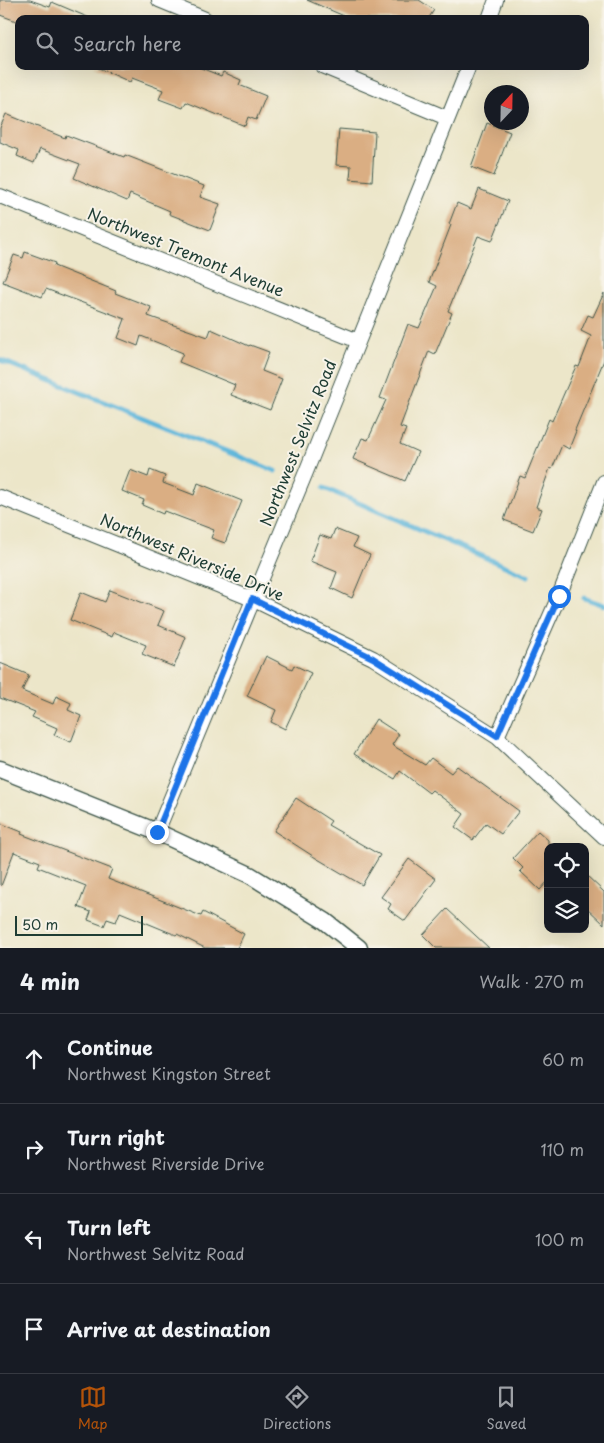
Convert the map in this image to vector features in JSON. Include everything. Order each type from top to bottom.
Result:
[{"type":"street","points":[[159,0],[195,15]]},
{"type":"street","points":[[490,15],[496,0]]},
{"type":"street","points":[[332,70],[447,118]]},
{"type":"street","name":"Northwest Selvitz Road","points":[[157,832],[467,70]]},
{"type":"street","name":"Northwest Tremont Avenue","points":[[0,196],[358,341]]},
{"type":"street","points":[[497,736],[559,596],[604,482]]},
{"type":"street","name":"Northwest Riverside Drive","points":[[0,497],[252,599],[373,658],[497,736],[604,838]]},
{"type":"street","points":[[0,769],[157,832],[250,875],[326,920],[359,948]]},
{"type":"building","points":[[0,0],[30,0],[50,7],[52,2],[83,15],[15,15],[15,21],[0,15]]},
{"type":"building","points":[[307,0],[419,0],[434,10],[431,15],[342,15]]},
{"type":"building","points":[[103,70],[206,70],[221,76],[223,72],[241,80],[239,85],[266,96],[256,120],[248,117],[245,126],[186,102],[183,108],[159,99],[163,90],[132,78],[130,82]]},
{"type":"building","points":[[6,114],[65,138],[66,135],[124,157],[125,155],[204,186],[200,197],[220,204],[210,230],[169,214],[170,211],[130,194],[127,201],[74,178],[80,164],[40,149],[34,163],[17,156],[19,150],[0,142],[0,128]]},
{"type":"building","points":[[339,129],[375,132],[372,181],[350,179],[351,166],[336,165]]},
{"type":"building","points":[[484,130],[505,130],[510,132],[494,176],[471,167]]},
{"type":"building","points":[[479,189],[508,201],[492,241],[478,236],[448,311],[452,313],[435,354],[429,351],[400,427],[406,429],[400,444],[418,452],[405,481],[353,459],[362,438],[368,440],[386,400],[380,398],[408,324],[419,328],[437,286],[429,282],[451,225],[449,224],[457,203],[471,209]]},
{"type":"building","points":[[25,252],[55,263],[54,266],[151,307],[148,316],[208,337],[211,329],[249,346],[269,352],[262,371],[282,379],[270,410],[231,395],[235,385],[179,362],[183,353],[141,336],[138,346],[118,338],[125,319],[46,289],[42,297],[3,282],[14,255],[23,258]]},
{"type":"building","points":[[604,293],[604,360],[569,449],[562,445],[552,469],[550,468],[536,507],[542,509],[533,531],[504,520],[520,476],[525,478],[549,419],[552,421],[576,366],[579,367],[591,336],[581,331],[588,315],[593,317]]},
{"type":"building","points":[[130,470],[148,477],[150,470],[165,476],[163,483],[194,495],[198,483],[242,501],[225,543],[211,538],[214,530],[164,511],[163,514],[142,505],[144,500],[122,491]]},
{"type":"building","points":[[335,529],[357,538],[353,547],[370,555],[352,598],[331,588],[337,572],[310,561],[320,535],[331,539]]},
{"type":"building","points":[[110,590],[164,611],[158,625],[186,637],[174,667],[142,654],[146,645],[114,632],[112,637],[70,620],[81,592],[105,602]]},
{"type":"building","points":[[266,656],[292,669],[294,665],[311,673],[285,729],[271,722],[276,710],[247,696]]},
{"type":"building","points":[[0,663],[29,675],[22,691],[53,704],[56,696],[71,703],[68,710],[81,716],[71,742],[54,735],[57,728],[32,717],[35,712],[0,698]]},
{"type":"building","points":[[376,719],[399,734],[392,745],[425,765],[431,758],[451,773],[457,766],[519,811],[501,834],[486,823],[473,840],[455,827],[464,814],[432,790],[429,793],[400,771],[395,779],[354,754]]},
{"type":"building","points":[[296,798],[331,821],[328,825],[380,855],[362,885],[274,831]]},
{"type":"building","points":[[0,823],[22,832],[21,834],[112,869],[108,879],[201,916],[203,912],[244,934],[237,948],[205,948],[177,934],[120,912],[116,922],[107,919],[104,926],[88,920],[91,912],[78,907],[86,886],[38,867],[40,862],[14,852],[1,886]]},
{"type":"building","points":[[538,831],[548,840],[548,843],[544,843],[544,886],[540,890],[520,871],[523,868],[513,858]]},
{"type":"building","points":[[409,859],[436,879],[405,921],[388,909],[391,904],[381,897]]},
{"type":"building","points":[[589,878],[604,892],[604,924],[589,910]]},
{"type":"building","points":[[447,909],[489,948],[436,948],[423,935]]},
{"type":"waterway","points":[[0,360],[275,471]]},
{"type":"waterway","points":[[324,488],[528,576]]},
{"type":"waterway","points":[[584,598],[604,605]]},
{"type":"route","points":[[157,832],[252,599],[373,658],[497,736],[559,596]]}]
